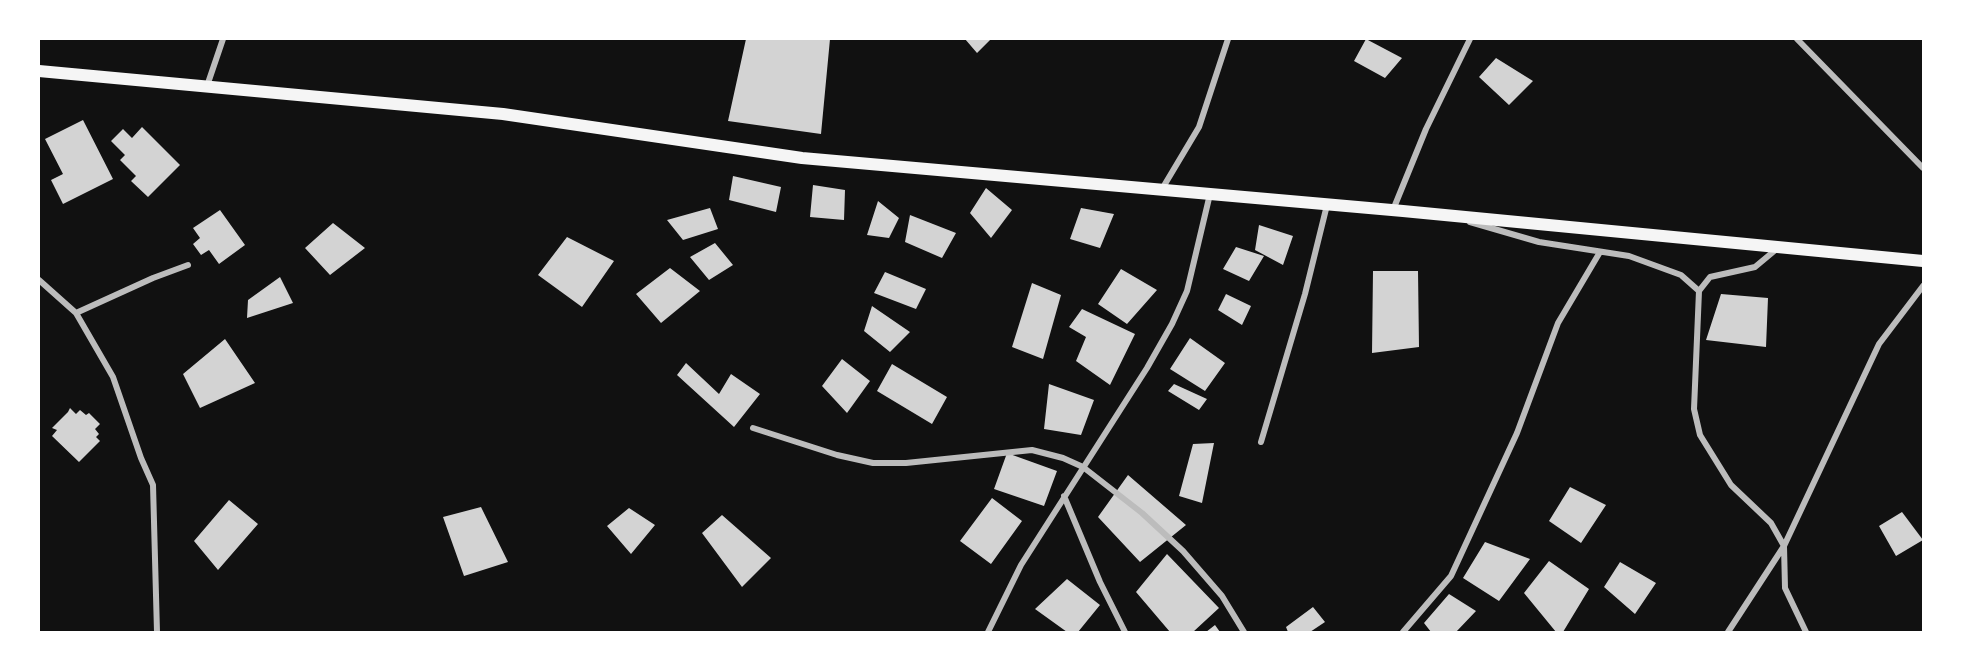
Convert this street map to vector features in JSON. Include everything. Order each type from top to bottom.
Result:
[{"type":"main road","points":[[39,71],[503,114],[802,158],[1393,210],[1923,261]]},
{"type":"street","points":[[206,87],[223,39]]},
{"type":"street","points":[[1161,190],[1199,127],[1228,39]]},
{"type":"street","points":[[1393,210],[1426,129],[1470,39]]},
{"type":"street","points":[[1797,39],[1923,168]]},
{"type":"street","points":[[988,632],[1021,565],[1147,368],[1172,324],[1187,291],[1210,194]]},
{"type":"street","points":[[1261,442],[1305,294],[1327,205]]},
{"type":"street","points":[[1449,216],[1539,242],[1629,256],[1681,275],[1700,291]]},
{"type":"street","points":[[1780,247],[1755,267],[1710,277],[1700,291],[1694,409],[1700,435],[1731,485],[1771,524],[1784,546],[1785,588],[1806,632]]},
{"type":"street","points":[[1403,632],[1451,576],[1517,433],[1558,323],[1600,252]]},
{"type":"street","points":[[76,313],[153,278],[188,265]]},
{"type":"street","points":[[39,280],[76,313],[113,377],[141,458],[153,485],[156,632]]},
{"type":"street","points":[[1728,632],[1784,546],[1879,344],[1923,286]]},
{"type":"street","points":[[753,428],[837,455],[873,463],[906,463],[1032,450],[1063,458],[1083,467],[1142,513],[1183,551],[1222,596],[1244,632]]},
{"type":"street","points":[[1064,496],[1100,582],[1125,632]]},
{"type":"building","points":[[746,39],[830,39],[821,134],[728,121]]},
{"type":"building","points":[[965,39],[991,39],[977,53]]},
{"type":"building","points":[[1366,39],[1402,58],[1385,78],[1354,61]]},
{"type":"building","points":[[1496,58],[1533,81],[1509,105],[1479,77]]},
{"type":"building","points":[[83,120],[113,179],[63,204],[51,180],[63,174],[45,139]]},
{"type":"building","points":[[142,127],[180,165],[148,197],[131,181],[136,176],[120,160],[125,155],[111,141],[123,129],[132,138]]},
{"type":"building","points":[[733,176],[781,187],[776,212],[729,200]]},
{"type":"building","points":[[813,185],[845,190],[844,220],[810,217]]},
{"type":"building","points":[[986,188],[1012,210],[991,238],[970,213]]},
{"type":"building","points":[[878,201],[899,218],[889,238],[867,235]]},
{"type":"building","points":[[710,208],[718,229],[683,240],[667,220]]},
{"type":"building","points":[[1081,208],[1114,214],[1100,248],[1070,239]]},
{"type":"building","points":[[220,210],[245,245],[219,264],[209,250],[201,255],[193,244],[200,238],[193,228]]},
{"type":"building","points":[[910,215],[956,233],[942,258],[905,242]]},
{"type":"building","points":[[333,223],[365,248],[330,275],[305,248]]},
{"type":"building","points":[[1259,225],[1293,236],[1283,265],[1255,250]]},
{"type":"building","points":[[567,237],[614,261],[582,307],[538,275]]},
{"type":"building","points":[[715,243],[733,265],[709,280],[690,257]]},
{"type":"building","points":[[1236,247],[1264,256],[1249,281],[1223,269]]},
{"type":"building","points":[[670,268],[700,291],[661,323],[636,294]]},
{"type":"building","points":[[1121,269],[1157,290],[1127,324],[1098,304]]},
{"type":"building","points":[[1373,271],[1418,271],[1419,347],[1372,353]]},
{"type":"building","points":[[885,272],[926,289],[916,309],[874,293]]},
{"type":"building","points":[[280,277],[293,303],[247,318],[248,300]]},
{"type":"building","points":[[1032,283],[1061,295],[1043,359],[1012,347]]},
{"type":"building","points":[[1226,294],[1251,306],[1242,325],[1218,310]]},
{"type":"building","points":[[1721,294],[1768,298],[1766,347],[1706,340]]},
{"type":"building","points":[[872,306],[910,332],[890,352],[864,331]]},
{"type":"building","points":[[1082,309],[1135,334],[1110,385],[1076,361],[1086,337],[1069,327]]},
{"type":"building","points":[[1190,338],[1225,363],[1205,391],[1170,369]]},
{"type":"building","points":[[225,339],[255,383],[200,408],[183,374]]},
{"type":"building","points":[[842,359],[870,381],[847,413],[822,386]]},
{"type":"building","points":[[686,363],[719,394],[731,374],[760,394],[734,427],[677,375]]},
{"type":"building","points":[[892,364],[947,397],[932,424],[877,391]]},
{"type":"building","points":[[1049,384],[1094,400],[1081,435],[1044,429]]},
{"type":"building","points":[[1174,384],[1207,399],[1199,410],[1168,391]]},
{"type":"building","points":[[70,408],[76,414],[80,410],[86,415],[89,413],[100,424],[95,429],[99,434],[96,437],[100,441],[79,462],[52,436],[57,430],[52,428]]},
{"type":"building","points":[[1214,443],[1202,503],[1179,496],[1193,444]]},
{"type":"building","points":[[1007,453],[1057,471],[1044,506],[994,489]]},
{"type":"building","points":[[1128,475],[1186,525],[1140,562],[1098,517]]},
{"type":"building","points":[[1570,487],[1606,505],[1581,543],[1549,521]]},
{"type":"building","points":[[992,498],[1022,521],[991,564],[960,541]]},
{"type":"building","points":[[229,500],[258,524],[218,570],[194,541]]},
{"type":"building","points":[[481,507],[508,562],[464,576],[443,517]]},
{"type":"building","points":[[629,508],[655,525],[631,554],[607,526]]},
{"type":"building","points":[[1902,512],[1923,540],[1896,556],[1879,526]]},
{"type":"building","points":[[722,515],[771,558],[742,587],[702,533]]},
{"type":"building","points":[[1485,542],[1530,559],[1499,601],[1463,578]]},
{"type":"building","points":[[1167,554],[1219,608],[1193,632],[1170,632],[1136,592]]},
{"type":"building","points":[[1549,561],[1589,589],[1563,632],[1556,632],[1524,593]]},
{"type":"building","points":[[1620,562],[1656,583],[1635,614],[1604,587]]},
{"type":"building","points":[[1067,579],[1100,605],[1078,632],[1067,632],[1035,609]]},
{"type":"building","points":[[1449,594],[1476,611],[1456,632],[1431,632],[1424,623]]},
{"type":"building","points":[[1313,607],[1325,622],[1310,632],[1288,632],[1286,627]]},
{"type":"building","points":[[1215,625],[1220,632],[1206,632]]}]
